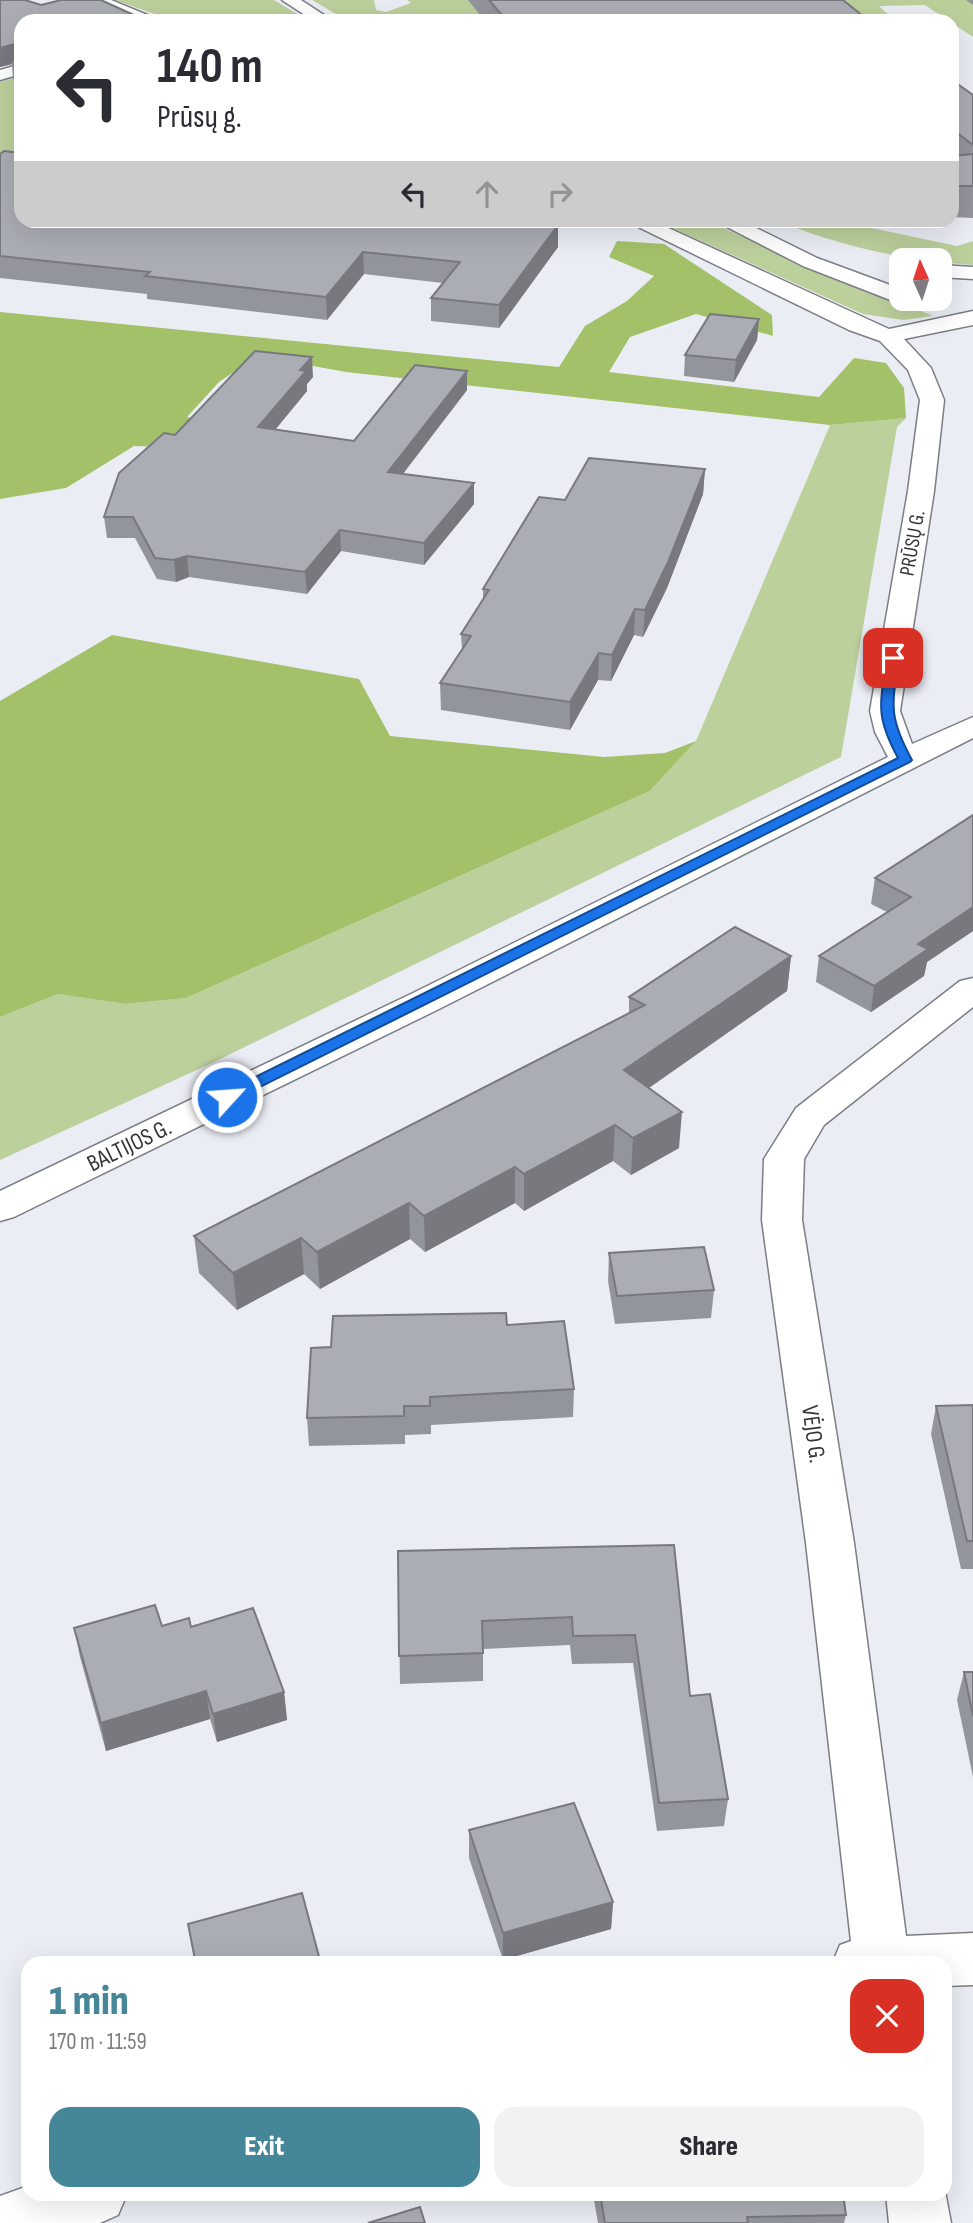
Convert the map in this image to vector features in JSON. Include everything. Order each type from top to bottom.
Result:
[{"type":"street","points":[[96,0],[135,14]]},
{"type":"street","points":[[290,0],[313,14]]},
{"type":"street","name":"PRŪSŲ G.","points":[[651,228],[888,336],[919,368],[932,400],[885,711],[890,732],[905,760]]},
{"type":"street","points":[[740,228],[810,262],[889,292]]},
{"type":"street","points":[[749,232],[866,261]]},
{"type":"street","points":[[952,272],[973,273]]},
{"type":"street","points":[[946,312],[968,319]]},
{"type":"street","points":[[888,336],[968,319]]},
{"type":"street","name":"BALTIJOS G.","points":[[0,1207],[426,1001],[973,726]]},
{"type":"street","name":"VĖJO G.","points":[[874,1956],[830,1543],[782,1220],[784,1159],[810,1116],[973,989]]},
{"type":"street","points":[[952,1960],[973,1959]]},
{"type":"street","points":[[8,2223],[76,2201]]},
{"type":"street","points":[[917,2201],[920,2223]]},
{"type":"green space","points":[[115,0],[274,0],[297,14],[155,14]]},
{"type":"green space","points":[[312,0],[374,0],[376,10],[386,12],[411,3],[407,0],[973,0],[973,37],[959,28],[959,14],[938,14],[925,5],[879,6],[888,14],[336,14]]},
{"type":"green space","points":[[14,78],[14,173],[0,174],[0,82]]},
{"type":"green space","points":[[673,228],[723,228],[889,298],[889,312],[923,312],[933,316],[903,320],[863,314]]},
{"type":"green space","points":[[797,228],[872,228],[957,246],[973,241],[973,265],[952,263],[952,248],[889,248],[889,254]]},
{"type":"green space","points":[[617,241],[664,244],[772,315],[773,336],[696,314],[630,337],[609,372],[819,397],[854,358],[886,363],[904,388],[906,418],[830,425],[346,372],[258,356],[219,382],[187,417],[226,425],[221,449],[134,446],[66,488],[0,499],[0,312],[559,367],[585,326],[627,301],[654,276],[609,257]]},
{"type":"green space","points":[[906,418],[897,427],[841,757],[212,1063],[0,1160],[0,1017],[58,994],[125,1004],[186,998],[650,791],[696,741],[830,425]]},
{"type":"green space","points":[[112,635],[359,679],[390,736],[604,757],[665,753],[696,741],[650,791],[186,998],[125,1004],[58,994],[0,1017],[0,701]]},
{"type":"building","points":[[0,0],[25,0],[41,5],[61,0],[101,0],[132,14],[14,14],[14,44],[0,48]]},
{"type":"building","points":[[489,0],[843,0],[860,14],[501,14]]},
{"type":"building","points":[[959,85],[973,95],[973,145],[959,134]]},
{"type":"building","points":[[4,151],[14,152],[14,228],[556,228],[499,305],[431,298],[460,262],[363,252],[326,297],[145,276],[150,272],[0,256],[0,154]]},
{"type":"building","points":[[973,154],[973,186],[959,186],[959,155]]},
{"type":"building","points":[[710,314],[759,319],[736,360],[685,355]]},
{"type":"building","points":[[255,351],[312,357],[300,370],[306,371],[258,427],[354,441],[415,365],[467,371],[388,472],[474,483],[424,543],[340,530],[305,572],[187,556],[174,560],[155,558],[133,517],[104,517],[119,473],[164,433],[175,435]]},
{"type":"building","points":[[589,458],[705,469],[668,562],[645,610],[635,609],[612,655],[599,653],[570,702],[440,683],[471,636],[461,634],[489,590],[483,589],[539,497],[565,500]]},
{"type":"building","points":[[973,815],[973,907],[918,944],[928,949],[874,986],[819,956],[911,897],[875,878]]},
{"type":"building","points":[[735,927],[791,956],[624,1070],[682,1112],[633,1138],[615,1125],[524,1174],[515,1167],[424,1216],[409,1203],[317,1252],[301,1238],[233,1273],[194,1236],[645,1005],[629,997]]},
{"type":"building","points":[[704,1247],[714,1290],[617,1296],[609,1253]]},
{"type":"building","points":[[506,1313],[507,1325],[564,1321],[574,1389],[430,1397],[430,1406],[404,1406],[404,1416],[307,1418],[311,1348],[331,1347],[333,1316]]},
{"type":"building","points":[[973,1405],[973,1541],[967,1541],[936,1406]]},
{"type":"building","points":[[674,1545],[690,1696],[710,1694],[728,1799],[659,1803],[635,1635],[573,1636],[572,1617],[482,1621],[483,1653],[399,1656],[398,1551]]},
{"type":"building","points":[[155,1605],[162,1626],[189,1618],[191,1627],[253,1608],[284,1692],[213,1714],[206,1691],[101,1723],[74,1628]]},
{"type":"building","points":[[964,1672],[973,1672],[973,1716]]},
{"type":"building","points":[[574,1803],[613,1902],[503,1933],[469,1830]]},
{"type":"building","points":[[302,1893],[319,1956],[194,1956],[188,1924]]},
{"type":"building","points":[[601,2201],[844,2201],[846,2215],[747,2217],[748,2223],[605,2223]]},
{"type":"building","points":[[420,2207],[425,2223],[368,2223]]},
{"type":"route","points":[[227,1097],[426,1001],[905,760],[890,732],[885,711],[893,658]]}]
